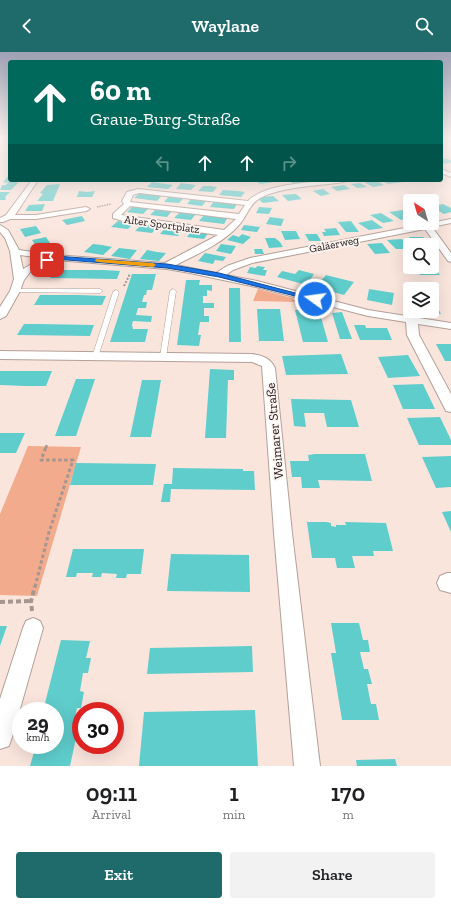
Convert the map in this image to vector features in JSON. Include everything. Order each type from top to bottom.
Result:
[{"type":"street","points":[[9,217],[34,182]]},
{"type":"street","points":[[167,266],[225,233],[235,225],[249,203],[259,195],[332,182]]},
{"type":"street","name":"Alter Sportplatz","points":[[225,233],[118,218],[116,216],[127,203],[130,194],[138,191],[249,203]]},
{"type":"street","name":"Alter Sportplatz","points":[[127,203],[241,217]]},
{"type":"street","points":[[0,221],[9,217],[36,217],[86,209]]},
{"type":"street","name":"Galäerweg","points":[[439,224],[451,221]]},
{"type":"street","points":[[0,227],[9,237],[15,252],[19,279]]},
{"type":"street","name":"Galäerweg","points":[[219,275],[230,268],[250,261],[407,230]]},
{"type":"street","points":[[430,230],[451,259]]},
{"type":"street","points":[[15,252],[55,257],[167,266],[219,275],[368,313],[451,326]]},
{"type":"street","points":[[0,316],[15,291],[19,279],[28,269],[55,257]]},
{"type":"street","points":[[412,321],[412,335],[451,406]]},
{"type":"street","name":"Weimarer Straße","points":[[0,355],[252,358],[263,360],[269,368],[282,533],[307,766]]},
{"type":"street","points":[[0,736],[33,628]]},
{"type":"lane","points":[[15,291],[100,291]]},
{"type":"lane","points":[[163,357],[173,291]]},
{"type":"lane","points":[[94,357],[116,292]]},
{"type":"path","points":[[86,209],[127,203]]},
{"type":"path","points":[[122,288],[130,275],[133,264]]},
{"type":"path","points":[[33,628],[31,601],[49,532],[73,460],[41,460],[47,444]]},
{"type":"path","points":[[0,602],[31,601]]},
{"type":"shaded area","points":[[258,289],[292,298],[297,302],[253,301]]},
{"type":"shaded area","points":[[28,446],[81,447],[37,596],[0,595],[0,514]]},
{"type":"building","points":[[7,177],[8,177],[8,182],[3,183]]},
{"type":"building","points":[[8,182],[19,182],[11,190],[0,190],[2,185],[6,185]]},
{"type":"building","points":[[152,182],[173,185],[168,189],[147,187]]},
{"type":"building","points":[[258,182],[274,182],[260,184]]},
{"type":"building","points":[[291,182],[307,183],[294,184]]},
{"type":"building","points":[[364,182],[379,182],[384,185],[373,187]]},
{"type":"building","points":[[384,182],[403,182],[388,184]]},
{"type":"building","points":[[181,183],[196,185],[191,190],[176,189]]},
{"type":"building","points":[[360,183],[367,187],[357,188],[351,184]]},
{"type":"building","points":[[60,184],[53,201],[37,201],[43,194],[40,193],[47,185]]},
{"type":"building","points":[[344,185],[350,189],[337,191],[331,187]]},
{"type":"building","points":[[203,186],[217,187],[213,192],[198,191]]},
{"type":"building","points":[[323,189],[330,194],[321,196],[313,191]]},
{"type":"building","points":[[223,190],[245,192],[241,197],[219,195]]},
{"type":"building","points":[[79,191],[95,191],[92,197],[77,197]]},
{"type":"building","points":[[0,192],[10,192],[5,197],[5,200],[0,200]]},
{"type":"building","points":[[140,193],[162,195],[157,201],[134,198]]},
{"type":"building","points":[[296,194],[302,199],[288,201],[282,195]]},
{"type":"building","points":[[169,196],[184,198],[179,203],[164,202]]},
{"type":"building","points":[[273,196],[279,201],[263,203],[259,200],[263,197]]},
{"type":"building","points":[[191,199],[207,200],[202,206],[187,204]]},
{"type":"building","points":[[214,201],[237,204],[234,209],[210,207]]},
{"type":"building","points":[[45,204],[42,211],[25,211],[29,205]]},
{"type":"building","points":[[443,204],[451,208],[451,212],[444,214],[439,211],[439,205]]},
{"type":"building","points":[[133,206],[149,208],[143,214],[127,212]]},
{"type":"building","points":[[259,207],[272,208],[269,214],[256,213]]},
{"type":"building","points":[[156,209],[172,211],[167,217],[150,215]]},
{"type":"building","points":[[403,210],[403,220],[401,220],[389,212]]},
{"type":"building","points":[[180,212],[196,214],[191,220],[174,218]]},
{"type":"building","points":[[381,213],[394,221],[383,223],[370,215]]},
{"type":"building","points":[[204,215],[228,217],[224,224],[199,221]]},
{"type":"building","points":[[82,216],[85,221],[67,225],[62,220]]},
{"type":"building","points":[[270,217],[284,219],[281,226],[266,224]]},
{"type":"building","points":[[372,220],[383,228],[369,230],[358,223]]},
{"type":"building","points":[[118,221],[134,223],[128,229],[111,227]]},
{"type":"building","points":[[351,221],[359,232],[346,232],[338,222]]},
{"type":"building","points":[[142,224],[158,226],[152,233],[135,231]]},
{"type":"building","points":[[244,225],[260,227],[257,232],[241,230]]},
{"type":"building","points":[[36,226],[41,233],[25,237],[20,229]]},
{"type":"building","points":[[166,227],[183,229],[178,236],[160,234]]},
{"type":"building","points":[[336,228],[340,235],[324,236],[322,232],[326,232],[324,229]]},
{"type":"building","points":[[192,230],[209,232],[204,239],[187,237]]},
{"type":"building","points":[[281,231],[296,231],[300,239],[285,240]]},
{"type":"building","points":[[242,234],[251,237],[243,244],[227,240],[233,235],[239,237]]},
{"type":"building","points":[[305,234],[317,234],[321,241],[309,241]]},
{"type":"building","points":[[46,237],[54,249],[40,253],[32,240]]},
{"type":"building","points":[[409,237],[424,238],[410,238]]},
{"type":"building","points":[[265,238],[275,238],[283,247],[269,248]]},
{"type":"building","points":[[402,239],[403,249],[396,249],[387,240]]},
{"type":"building","points":[[382,243],[390,253],[375,254],[367,244]]},
{"type":"building","points":[[93,244],[112,247],[103,255],[84,252]]},
{"type":"building","points":[[221,244],[236,246],[231,254],[216,251]]},
{"type":"building","points":[[119,248],[137,250],[130,259],[111,256]]},
{"type":"building","points":[[254,249],[262,249],[264,254],[255,254]]},
{"type":"building","points":[[147,250],[166,253],[159,261],[140,259]]},
{"type":"building","points":[[205,253],[226,257],[223,261],[215,260],[213,264],[198,261]]},
{"type":"building","points":[[257,266],[265,267],[263,270],[267,270],[265,276],[247,273],[250,267],[256,268]]},
{"type":"building","points":[[54,270],[120,271],[117,279],[50,278]]},
{"type":"building","points":[[299,270],[314,274],[308,283],[305,282],[303,284],[277,277],[282,271],[295,274]]},
{"type":"building","points":[[132,274],[156,274],[152,290],[147,290],[146,295],[144,295],[142,302],[147,302],[146,308],[138,308],[136,315],[152,316],[151,322],[133,321],[132,325],[133,329],[148,329],[145,342],[110,342]]},
{"type":"building","points":[[439,274],[440,275],[420,275]]},
{"type":"building","points":[[326,275],[354,282],[344,295],[316,287]]},
{"type":"building","points":[[186,280],[200,280],[199,285],[212,285],[212,291],[207,290],[207,296],[203,296],[203,303],[214,303],[214,308],[204,308],[204,316],[209,316],[209,322],[200,322],[198,335],[201,335],[199,346],[177,345]]},
{"type":"building","points":[[229,288],[240,288],[241,342],[229,342]]},
{"type":"building","points":[[369,289],[394,293],[392,305],[367,300]]},
{"type":"building","points":[[40,295],[106,296],[102,305],[34,305]]},
{"type":"building","points":[[257,309],[280,309],[284,341],[259,341]]},
{"type":"building","points":[[295,310],[319,310],[328,342],[303,342]]},
{"type":"building","points":[[342,312],[352,339],[340,339],[332,313]]},
{"type":"building","points":[[24,324],[94,325],[90,336],[17,335]]},
{"type":"building","points":[[354,325],[365,325],[366,328],[387,328],[392,340],[360,340]]},
{"type":"building","points":[[436,344],[451,344],[451,361],[445,361]]},
{"type":"building","points":[[341,354],[348,374],[286,375],[282,356]]},
{"type":"building","points":[[408,355],[420,376],[388,378],[378,357]]},
{"type":"building","points":[[210,369],[234,370],[234,380],[228,380],[226,438],[205,438]]},
{"type":"building","points":[[0,371],[52,371],[46,386],[25,386],[0,385]]},
{"type":"building","points":[[76,379],[95,379],[76,436],[55,436]]},
{"type":"building","points":[[142,380],[161,380],[151,437],[130,437]]},
{"type":"building","points":[[423,384],[435,409],[403,409],[393,385]]},
{"type":"building","points":[[291,399],[351,400],[359,427],[327,427],[324,413],[304,413],[306,427],[294,426]]},
{"type":"building","points":[[440,417],[451,440],[451,445],[419,445],[407,418]]},
{"type":"building","points":[[0,433],[25,433],[16,453],[0,453]]},
{"type":"building","points":[[315,454],[365,454],[372,481],[318,480],[320,488],[302,488],[301,477],[292,477],[290,461],[309,461],[308,455]]},
{"type":"building","points":[[451,456],[451,487],[436,488],[422,457]]},
{"type":"building","points":[[76,463],[156,464],[153,485],[70,485]]},
{"type":"building","points":[[173,468],[243,469],[243,471],[254,471],[255,490],[171,489],[170,502],[161,502],[164,484],[172,484]]},
{"type":"building","points":[[451,511],[451,532],[442,512]]},
{"type":"building","points":[[307,522],[326,522],[331,523],[331,526],[336,527],[336,525],[346,525],[345,522],[386,523],[393,551],[373,551],[374,556],[352,556],[355,568],[337,568],[335,558],[312,558]]},
{"type":"building","points":[[73,549],[144,549],[141,574],[127,574],[126,578],[116,578],[117,574],[102,573],[101,577],[92,577],[93,573],[77,573],[76,577],[66,577]]},
{"type":"building","points":[[171,554],[249,555],[250,592],[167,591]]},
{"type":"building","points":[[331,623],[359,623],[363,640],[368,640],[370,652],[360,652],[364,669],[368,669],[372,684],[367,684],[371,704],[376,704],[379,720],[342,720],[331,653],[336,653]]},
{"type":"building","points":[[0,626],[7,626],[0,646]]},
{"type":"building","points":[[61,640],[90,641],[86,658],[91,658],[88,673],[83,673],[80,691],[84,692],[82,702],[72,702],[73,754],[70,766],[30,766],[33,754],[64,754],[64,702],[45,702]]},
{"type":"building","points":[[252,646],[253,672],[147,674],[150,648]]},
{"type":"building","points":[[255,710],[258,766],[139,766],[144,712]]},
{"type":"building","points":[[395,759],[397,766],[357,766],[356,760]]},
{"type":"slow traffic","points":[[98,261],[153,265]]},
{"type":"route","points":[[47,260],[55,257],[167,266],[219,275],[315,299]]}]
